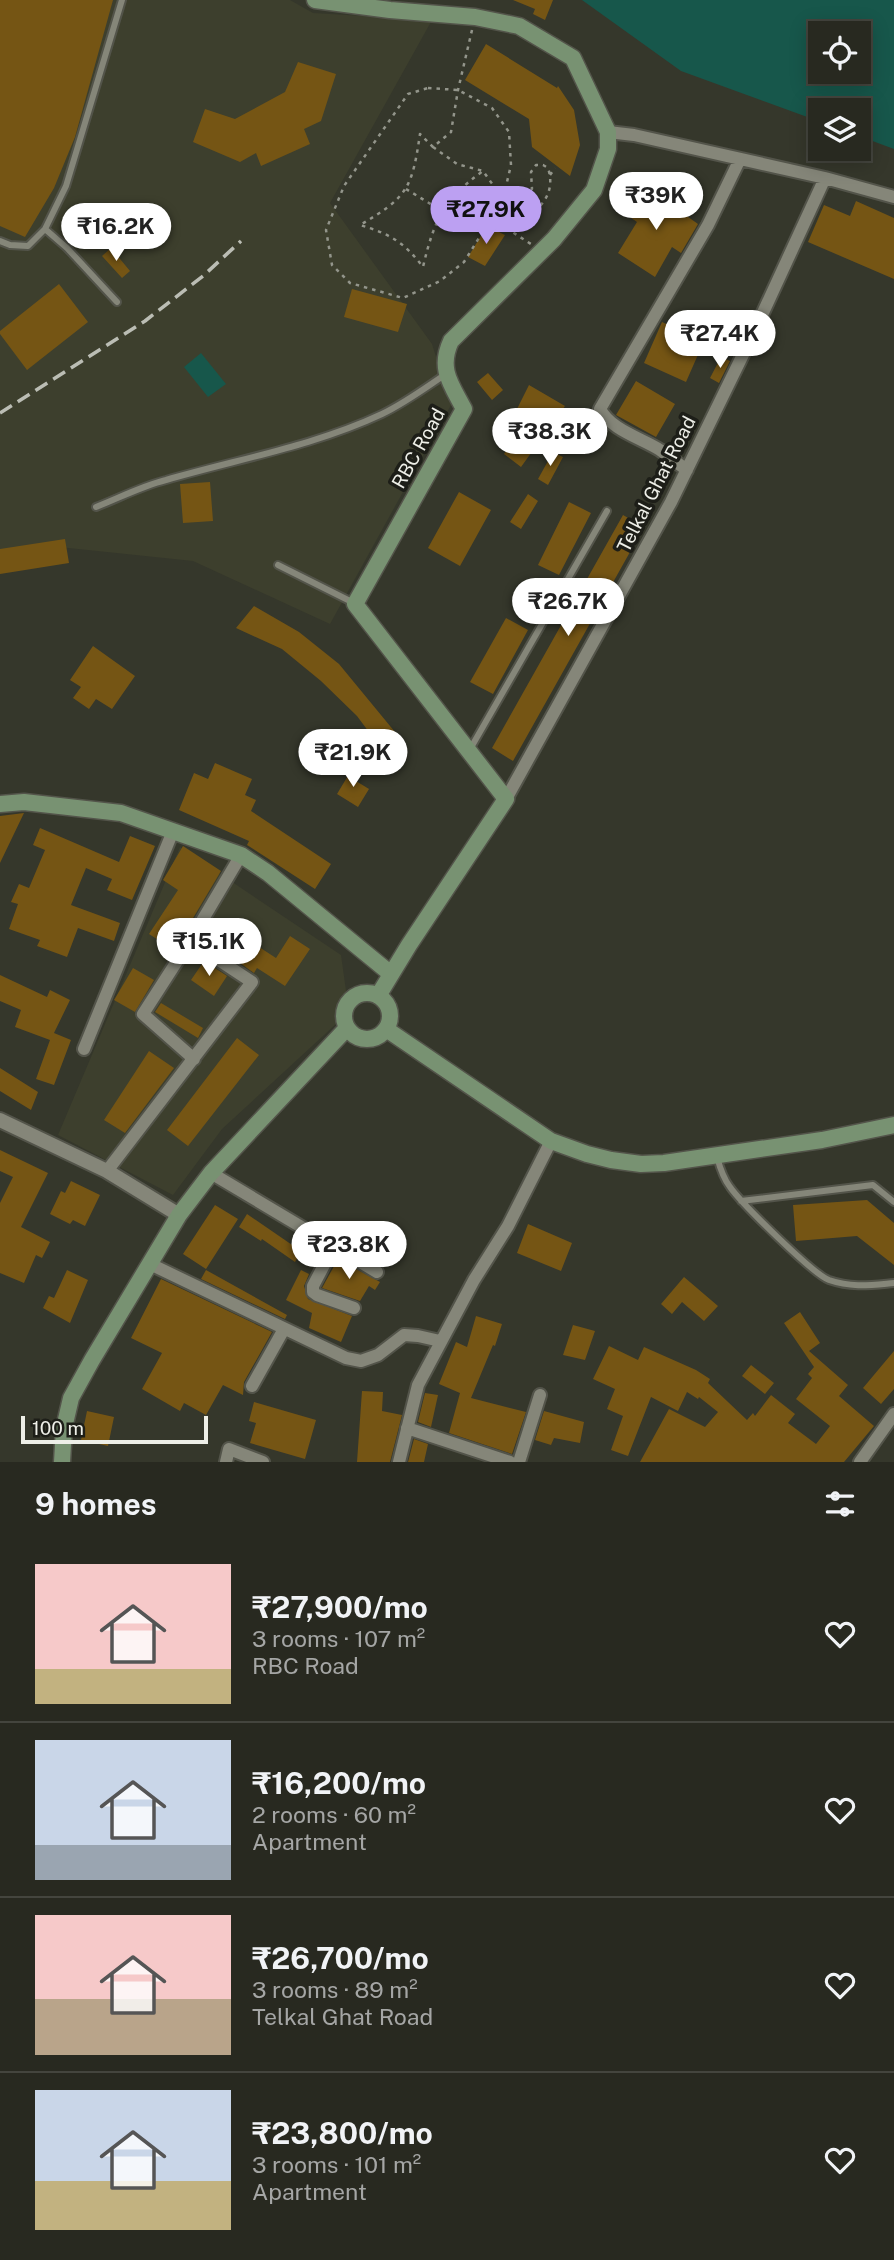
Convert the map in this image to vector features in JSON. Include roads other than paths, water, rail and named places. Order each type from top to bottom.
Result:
[{"type":"main road","points":[[315,0],[475,17],[519,26],[573,58],[608,132],[608,149],[594,190],[542,251],[451,341],[444,355],[446,374]]},
{"type":"main road","name":"RBC Road","points":[[355,604],[464,409],[446,374]]},
{"type":"main road","points":[[355,604],[506,799],[378,996]]},
{"type":"main road","points":[[0,804],[24,802],[121,813],[241,855],[268,873],[391,974]]},
{"type":"main road","points":[[363,993],[378,996],[388,1007],[389,1022],[386,1029],[374,1038],[366,1039],[352,1034],[347,1028],[344,1013],[350,1000],[363,993]]},
{"type":"main road","points":[[62,1462],[64,1428],[71,1398],[179,1215],[211,1173],[347,1028]]},
{"type":"main road","points":[[386,1029],[551,1141],[587,1154],[641,1164],[822,1140],[894,1125]]},
{"type":"street","points":[[608,132],[634,135],[825,178],[894,197]]},
{"type":"street","points":[[687,470],[604,417],[600,409],[708,225],[740,159]]},
{"type":"street","name":"Telkal Ghat Road","points":[[506,799],[687,470],[825,178]]},
{"type":"street","points":[[84,1049],[173,831]]},
{"type":"street","points":[[194,1059],[143,1014],[190,942],[241,855]]},
{"type":"street","points":[[107,1171],[251,982],[190,942]]},
{"type":"street","points":[[0,1121],[107,1171],[179,1215]]},
{"type":"street","points":[[399,1462],[418,1385],[508,1226],[551,1141]]},
{"type":"street","points":[[211,1173],[377,1272]]},
{"type":"street","points":[[334,1246],[313,1286],[313,1292],[354,1308]]},
{"type":"street","points":[[150,1264],[333,1353],[362,1361],[378,1355],[404,1335],[440,1342]]},
{"type":"street","points":[[252,1386],[284,1329]]},
{"type":"street","points":[[519,1462],[540,1395]]},
{"type":"street","points":[[860,1462],[894,1414]]},
{"type":"street","points":[[407,1428],[510,1462]]},
{"type":"street","points":[[226,1462],[229,1450],[264,1462]]},
{"type":"lane","points":[[0,241],[10,245],[28,246],[45,229],[66,186],[122,0]]},
{"type":"lane","points":[[45,229],[67,248],[117,302]]},
{"type":"lane","points":[[96,507],[163,480],[334,433],[382,414],[414,397],[446,374]]},
{"type":"lane","points":[[468,753],[607,511]]},
{"type":"lane","points":[[278,565],[355,604]]},
{"type":"lane","points":[[717,1155],[725,1180],[741,1202],[826,1280],[859,1287],[894,1283]]},
{"type":"lane","points":[[741,1202],[873,1185],[894,1202]]},
{"type":"water","points":[[582,0],[894,0],[894,149],[871,140],[871,98],[808,98],[808,117],[681,71]]},
{"type":"water","points":[[201,353],[226,384],[208,397],[184,367]]},
{"type":"railway","points":[[0,413],[145,321],[203,276],[241,241]]}]
